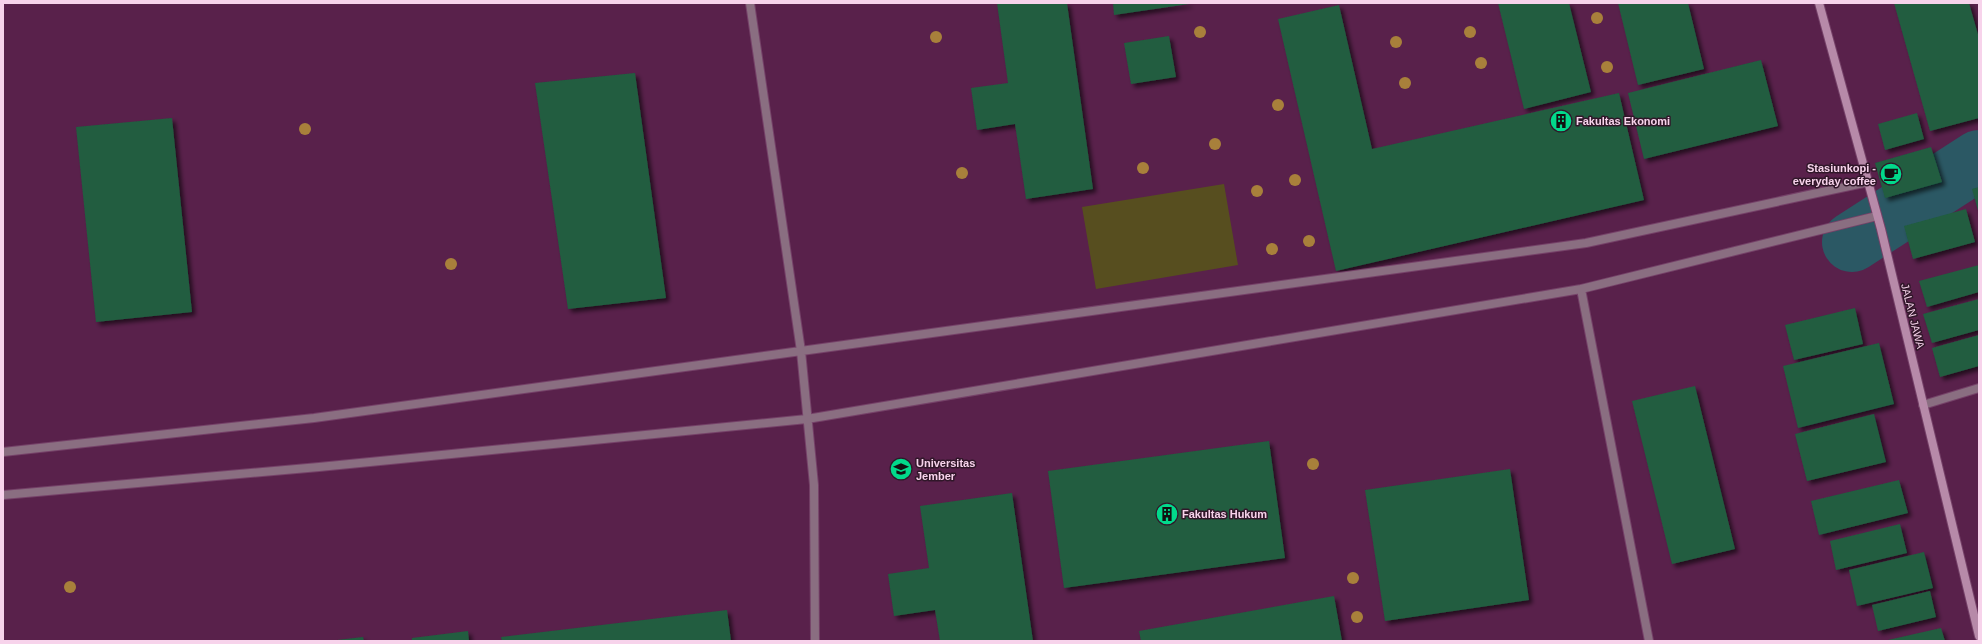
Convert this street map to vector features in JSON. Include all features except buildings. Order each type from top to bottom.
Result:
[{"type":"main road","name":"JALAN JAWA","points":[[1819,3],[1881,229],[1979,636]]},
{"type":"street","points":[[750,3],[801,351],[814,485],[815,641]]},
{"type":"street","points":[[3,452],[314,418],[1586,243],[1868,182]]},
{"type":"street","points":[[3,495],[319,467],[807,419],[1581,289],[1878,218]]},
{"type":"street","points":[[1581,289],[1649,641]]},
{"type":"street","points":[[1923,405],[1979,388]]},
{"type":"shaded area","points":[[1224,184],[1238,265],[1096,289],[1082,207]]},
{"type":"waterway","points":[[1852,242],[1979,160]]},
{"type":"place","name":"Fakultas Ekonomi","points":[[1561,121]]},
{"type":"place","name":"Stasiunkopi - everyday coffee","points":[[1891,174]]},
{"type":"place","name":"Universitas Jember","points":[[901,469]]},
{"type":"place","name":"Fakultas Hukum","points":[[1167,514]]}]
